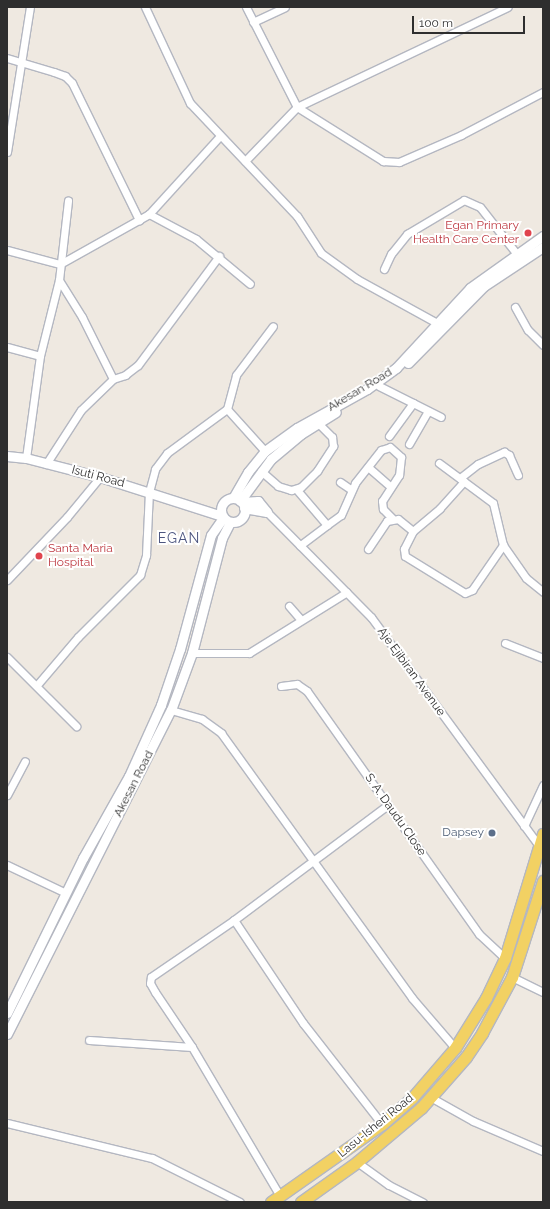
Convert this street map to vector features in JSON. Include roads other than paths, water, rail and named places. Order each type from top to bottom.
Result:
[{"type":"main road","name":"Lasu-Isheri Road","points":[[276,1199],[382,1124],[422,1087],[455,1048],[486,998],[505,958],[543,834]]},
{"type":"main road","name":"Lasu-Isheri Road","points":[[301,1202],[357,1162],[432,1098],[482,1033],[512,976],[543,881]]},
{"type":"street","points":[[7,152],[30,7]]},
{"type":"street","points":[[145,7],[188,99],[220,136],[298,216],[324,255],[357,279],[437,323]]},
{"type":"street","points":[[246,7],[252,22],[297,107],[374,158],[391,163],[461,135],[543,92]]},
{"type":"street","points":[[252,22],[285,7]]},
{"type":"street","points":[[245,161],[297,107],[508,7]]},
{"type":"street","points":[[7,58],[21,64],[65,76],[72,83],[138,220]]},
{"type":"street","points":[[7,250],[60,264],[149,214],[220,136]]},
{"type":"street","points":[[384,269],[390,254],[407,234],[464,200],[480,207],[516,253]]},
{"type":"street","points":[[26,458],[40,356],[59,280],[68,201]]},
{"type":"street","points":[[149,214],[188,234],[219,256],[250,284]]},
{"type":"street","name":"Akesan Road","points":[[240,502],[241,484],[265,451],[297,428],[366,389],[396,368],[437,323],[516,253],[543,236]]},
{"type":"street","name":"Akesan Road","points":[[240,502],[271,458],[318,423],[399,372],[445,328],[482,283],[541,251]]},
{"type":"street","points":[[46,464],[81,410],[113,379],[125,375],[138,365],[219,256]]},
{"type":"street","points":[[59,280],[82,317],[113,379]]},
{"type":"street","points":[[515,307],[528,330],[543,345]]},
{"type":"street","points":[[37,685],[78,637],[140,575],[146,555],[149,492],[155,469],[160,460],[227,409],[236,375],[273,326]]},
{"type":"street","points":[[7,347],[40,356]]},
{"type":"street","points":[[379,386],[441,417]]},
{"type":"street","points":[[389,436],[413,403]]},
{"type":"street","points":[[227,409],[265,451]]},
{"type":"street","points":[[409,444],[428,411]]},
{"type":"street","points":[[297,490],[317,471],[333,446],[332,437],[318,423]]},
{"type":"street","points":[[300,545],[341,515],[352,490],[368,467],[381,450],[390,447],[396,450],[401,457],[399,475],[390,486],[382,505],[392,518]]},
{"type":"street","points":[[503,545],[472,590],[465,593],[406,556],[404,550],[413,531],[440,508],[462,479],[478,464],[504,452],[508,455],[518,475]]},
{"type":"street","name":"Isuti Road","points":[[7,456],[26,458],[100,476],[187,504]]},
{"type":"street","points":[[439,464],[462,479],[493,503],[503,545],[526,578],[543,592]]},
{"type":"street","points":[[368,467],[390,486]]},
{"type":"street","points":[[261,471],[272,484],[285,489],[297,490],[327,525]]},
{"type":"street","points":[[7,580],[67,517],[100,476]]},
{"type":"street","points":[[340,482],[352,490]]},
{"type":"street","points":[[241,484],[250,487]]},
{"type":"street","points":[[225,518],[222,506],[226,500],[240,502],[258,501],[268,512]]},
{"type":"street","points":[[187,504],[225,518],[243,516],[240,502]]},
{"type":"street","points":[[187,504],[222,506]]},
{"type":"street","name":"Aje Ejibiran Avenue","points":[[268,512],[347,592],[390,642],[539,846]]},
{"type":"street","name":"Akesan Road","points":[[7,1013],[66,893],[129,776],[161,705],[180,649],[211,535],[225,518]]},
{"type":"street","name":"Akesan Road","points":[[7,1034],[171,710],[192,653],[222,538],[225,518]]},
{"type":"street","points":[[368,549],[387,521],[392,518],[398,519],[413,531]]},
{"type":"street","points":[[211,535],[222,538]]},
{"type":"street","points":[[192,653],[245,654],[347,592]]},
{"type":"street","points":[[289,606],[301,620]]},
{"type":"street","points":[[505,643],[543,658]]},
{"type":"street","points":[[7,657],[37,685],[76,726]]},
{"type":"street","name":"S. A. Daudu Close","points":[[281,686],[298,684],[307,691],[480,934],[505,958]]},
{"type":"street","points":[[171,710],[202,719],[220,733],[412,998],[455,1048]]},
{"type":"street","points":[[7,795],[25,761]]},
{"type":"street","points":[[524,826],[543,785]]},
{"type":"street","points":[[276,1199],[192,1047],[155,992],[150,983],[150,977],[234,920],[388,805]]},
{"type":"street","points":[[7,864],[66,893]]},
{"type":"street","points":[[234,920],[303,1023],[382,1124]]},
{"type":"street","points":[[512,976],[543,992]]},
{"type":"street","points":[[89,1040],[192,1047]]},
{"type":"street","points":[[432,1098],[473,1121],[543,1151]]},
{"type":"street","points":[[7,1123],[152,1158],[240,1202]]},
{"type":"street","points":[[357,1162],[389,1185],[423,1202]]},
{"type":"place","name":"Egan Primary Health Care Center","points":[[528,233]]},
{"type":"place","name":"Santa Maria Hospital","points":[[39,556]]},
{"type":"place","name":"Dapsey","points":[[492,833]]},
{"type":"district","name":"EGAN","points":[[179,538]]}]
